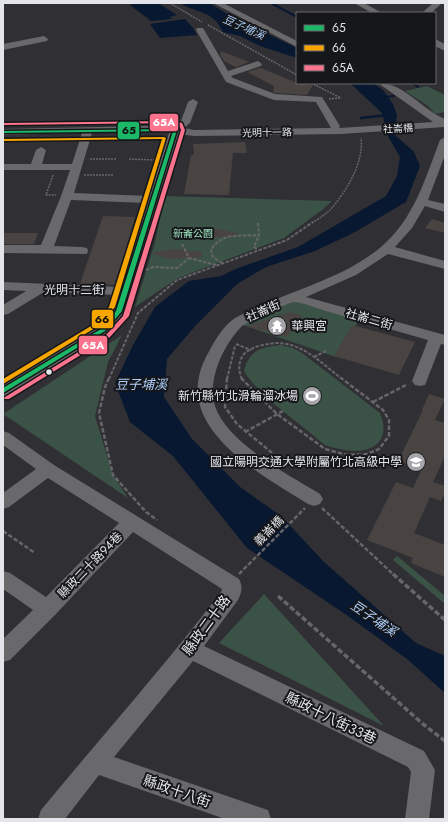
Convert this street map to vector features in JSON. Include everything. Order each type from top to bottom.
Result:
[{"type":"street","points":[[216,3],[296,43]]},
{"type":"street","points":[[358,3],[376,12]]},
{"type":"street","points":[[427,12],[436,3]]},
{"type":"street","points":[[200,30],[229,80],[274,97],[319,99],[326,107],[335,126]]},
{"type":"street","points":[[441,45],[445,37]]},
{"type":"street","points":[[3,47],[44,39]]},
{"type":"street","points":[[226,76],[258,64]]},
{"type":"street","points":[[385,84],[415,103],[437,122]]},
{"type":"street","points":[[3,391],[103,330],[119,311],[175,130],[185,123],[193,102]]},
{"type":"street","name":"社崙橋","points":[[358,128],[437,122],[445,115]]},
{"type":"street","name":"光明十一路","points":[[3,132],[335,126],[358,128]]},
{"type":"street","name":"光明十一路","points":[[175,130],[194,133],[358,128]]},
{"type":"street","points":[[46,249],[67,196],[88,130]]},
{"type":"street","name":"社崙街","points":[[314,499],[274,474],[230,440],[217,426],[207,407],[209,371],[214,354],[230,342],[237,323],[264,309],[294,298],[343,276],[386,249],[409,225],[423,202],[445,140]]},
{"type":"street","points":[[36,167],[41,150]]},
{"type":"street","points":[[3,167],[76,166]]},
{"type":"street","points":[[67,196],[153,200]]},
{"type":"street","points":[[423,202],[445,208]]},
{"type":"street","points":[[3,249],[82,250]]},
{"type":"street","points":[[386,249],[445,265]]},
{"type":"street","points":[[3,286],[41,288]]},
{"type":"street","name":"光明十二街","points":[[3,311],[41,288],[126,291]]},
{"type":"street","name":"社崙二街","points":[[294,298],[441,339]]},
{"type":"street","points":[[420,381],[441,339]]},
{"type":"street","name":"縣政二十路","points":[[3,437],[48,470],[232,585],[231,594],[190,649],[95,762],[50,819]]},
{"type":"street","points":[[3,502],[48,470]]},
{"type":"street","name":"縣政二十路94巷","points":[[3,653],[48,609],[86,567],[132,522]]},
{"type":"street","points":[[3,579],[48,609]]},
{"type":"street","name":"縣政十八街33巷","points":[[190,649],[416,759],[423,770],[417,819]]},
{"type":"street","name":"縣政十八街","points":[[95,762],[259,819]]},
{"type":"path","points":[[170,3],[296,74]]},
{"type":"path","points":[[313,84],[341,98]]},
{"type":"path","points":[[76,166],[117,159]]},
{"type":"path","points":[[129,159],[165,161]]},
{"type":"path","points":[[76,166],[114,176]]},
{"type":"path","points":[[53,173],[46,195],[67,196]]},
{"type":"path","points":[[258,223],[259,235],[254,247],[258,250]]},
{"type":"path","points":[[222,263],[213,257],[211,250],[215,242],[224,237],[259,235]]},
{"type":"path","points":[[182,244],[189,258],[218,265]]},
{"type":"path","points":[[146,270],[153,267],[177,268],[189,258]]},
{"type":"path","points":[[251,350],[230,342],[226,407],[238,424],[246,432],[294,471]]},
{"type":"path","points":[[281,342],[302,348],[314,357],[383,410],[389,420],[389,436],[379,449],[368,454],[347,456],[325,449],[277,414],[241,378],[241,359],[251,350],[266,343],[281,342]]},
{"type":"path","points":[[314,357],[326,351]]},
{"type":"path","points":[[373,402],[407,384],[420,381]]},
{"type":"path","points":[[230,440],[283,412]]},
{"type":"path","points":[[314,499],[373,557],[445,620]]},
{"type":"path","name":"義崙橋","points":[[237,576],[314,499]]},
{"type":"path","points":[[3,530],[35,553]]},
{"type":"path","points":[[278,596],[423,724],[445,741]]},
{"type":"green space","points":[[427,86],[445,95],[445,112],[435,114],[428,106],[405,91]]},
{"type":"green space","name":"新崙公園","points":[[165,196],[332,201],[284,238],[178,278],[135,307],[155,242]]},
{"type":"green space","points":[[294,298],[361,317],[336,357],[237,323]]},
{"type":"green space","points":[[122,335],[108,362],[95,416],[113,475],[128,498],[3,414]]},
{"type":"green space","name":"新竹縣竹北滑輪溜冰場","points":[[281,345],[293,348],[302,353],[380,413],[383,424],[383,433],[380,440],[375,445],[360,451],[350,451],[325,445],[271,402],[256,387],[244,371],[249,358],[257,351],[267,347]]},
{"type":"green space","points":[[397,556],[445,596],[445,604],[393,560]]},
{"type":"green space","points":[[264,594],[384,726],[219,643]]},
{"type":"water","points":[[137,3],[158,3],[177,15],[170,17],[172,19],[151,21],[130,5]]},
{"type":"water","name":"豆子埔溪","points":[[180,3],[209,3],[229,15],[296,48],[296,58],[260,46],[240,36],[223,32],[215,20],[210,16]]},
{"type":"water","points":[[185,19],[197,35],[160,38],[150,24]]},
{"type":"water","name":"豆子埔溪","points":[[351,84],[374,84],[383,90],[393,104],[397,115],[395,135],[414,152],[420,166],[406,202],[355,232],[315,251],[266,267],[237,284],[196,325],[167,359],[164,397],[192,439],[240,487],[281,516],[324,562],[416,643],[445,656],[445,693],[407,659],[348,616],[247,548],[173,456],[130,422],[115,383],[133,345],[155,307],[189,281],[221,276],[238,268],[298,247],[386,196],[397,176],[400,157],[388,136],[382,113]]},
{"type":"building","points":[[221,51],[249,62],[236,67],[224,61],[220,54]]},
{"type":"building","points":[[261,68],[296,83],[296,84],[313,85],[307,95],[275,93],[273,92],[274,86],[247,72]]},
{"type":"building","points":[[245,142],[247,153],[233,153],[229,195],[184,194],[191,155],[194,155],[193,144]]},
{"type":"building","points":[[103,216],[135,217],[116,285],[80,284]]},
{"type":"building","points":[[432,219],[445,223],[445,233],[425,228]]},
{"type":"building","points":[[213,228],[238,233],[238,235],[209,238],[189,232]]},
{"type":"building","points":[[3,233],[38,233],[34,244],[3,244]]},
{"type":"building","points":[[173,249],[202,252],[202,257],[169,259],[151,253]]},
{"type":"building","name":"華興宮","points":[[290,312],[303,316],[287,337],[247,326]]},
{"type":"building","points":[[352,325],[415,342],[399,375],[334,356]]},
{"type":"building","points":[[429,394],[445,399],[435,420],[445,423],[445,456],[433,482],[445,486],[445,493],[441,501],[430,497],[414,533],[445,545],[445,577],[411,563],[413,558],[367,540],[396,482],[413,488],[422,469],[398,461],[423,410]]},
{"type":"waterway","points":[[271,3],[296,16]]},
{"type":"waterway","points":[[414,84],[418,87]]},
{"type":"waterway","points":[[383,97],[394,96]]},
{"type":"waterway","points":[[361,118],[388,115]]},
{"type":"transit line","name":"65A","points":[[3,124],[175,122],[181,124],[183,130],[126,316],[108,336],[7,398]]},
{"type":"transit line","name":"65","points":[[3,132],[175,130],[119,311],[103,330],[3,391]]},
{"type":"transit line","name":"66","points":[[3,140],[164,138],[112,307],[98,324],[3,382]]},
{"type":"place","name":"華興宮","points":[[277,326]]},
{"type":"place","name":"新竹縣竹北滑輪溜冰場","points":[[312,396]]},
{"type":"place","name":"國立陽明交通大學附屬竹北高級中學","points":[[416,462]]}]
